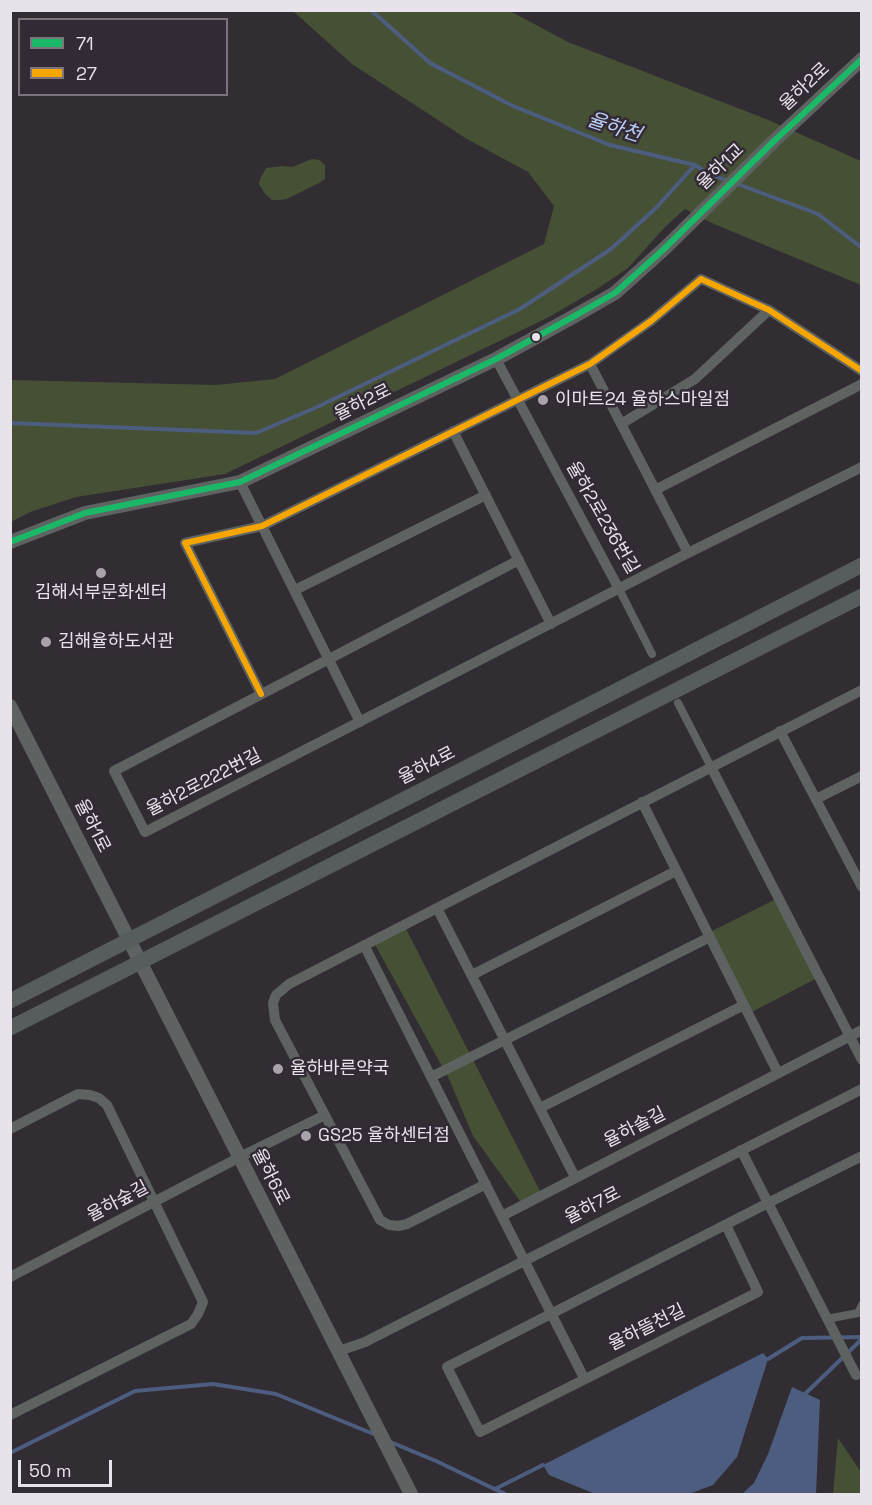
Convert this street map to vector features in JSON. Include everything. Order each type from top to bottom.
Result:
[{"type":"main road","name":"율하4로","points":[[10,1001],[861,565]]},
{"type":"main road","points":[[10,1028],[861,596]]},
{"type":"street","name":"율하2로","points":[[774,141],[861,59]]},
{"type":"street","name":"율하1교","points":[[693,219],[774,141]]},
{"type":"street","name":"율하2로","points":[[10,542],[85,513],[240,482],[495,359],[615,293],[664,249],[693,219]]},
{"type":"street","points":[[261,694],[185,543],[262,526],[590,364],[651,321],[701,279],[769,310],[861,371]]},
{"type":"street","points":[[621,424],[695,379],[769,310]]},
{"type":"street","name":"율하2로236번길","points":[[495,359],[619,590],[861,467]]},
{"type":"street","points":[[590,364],[688,553]]},
{"type":"street","points":[[655,490],[861,384]]},
{"type":"street","points":[[453,431],[551,624]]},
{"type":"street","points":[[240,482],[360,722]]},
{"type":"street","points":[[295,590],[486,495]]},
{"type":"street","name":"율하2로222번길","points":[[519,560],[114,771],[145,832],[619,590]]},
{"type":"street","points":[[619,590],[652,654]]},
{"type":"street","points":[[486,1184],[407,1224],[389,1225],[380,1220],[275,1020],[273,1003],[276,995],[289,984],[861,690]]},
{"type":"street","points":[[678,703],[861,1060]]},
{"type":"street","name":"율하1로","points":[[10,706],[141,962]]},
{"type":"street","points":[[780,731],[861,887]]},
{"type":"street","points":[[816,799],[861,776]]},
{"type":"street","points":[[642,802],[778,1073]]},
{"type":"street","points":[[851,866],[861,860]]},
{"type":"street","points":[[472,975],[676,871]]},
{"type":"street","points":[[437,908],[575,1177]]},
{"type":"street","points":[[431,1077],[710,937]]},
{"type":"street","points":[[364,945],[584,1378]]},
{"type":"street","name":"율하6로","points":[[141,962],[411,1494]]},
{"type":"street","points":[[540,1108],[744,1005]]},
{"type":"street","name":"율하솔길","points":[[502,1216],[861,1030]]},
{"type":"street","name":"율하7로","points":[[339,1352],[365,1342],[861,1089]]},
{"type":"street","points":[[10,1129],[78,1094],[99,1098],[107,1106],[202,1302],[191,1324],[10,1415]]},
{"type":"street","name":"율하숲길","points":[[10,1276],[325,1115]]},
{"type":"street","points":[[741,1150],[856,1375]]},
{"type":"street","points":[[726,1225],[861,1156]]},
{"type":"street","name":"율하뜰천길","points":[[726,1225],[758,1292],[480,1432],[447,1367],[726,1225]]},
{"type":"street","points":[[827,1319],[858,1313],[861,1305]]},
{"type":"green space","points":[[293,11],[510,11],[568,42],[766,119],[861,161],[861,285],[714,224],[685,209],[666,226],[628,268],[549,317],[225,474],[76,497],[30,512],[11,522],[11,380],[216,385],[275,379],[544,244],[554,206],[528,172],[467,139],[352,64]]},
{"type":"green space","points":[[312,159],[319,160],[325,165],[325,179],[287,199],[272,200],[259,184],[266,168],[292,167]]},
{"type":"green space","points":[[776,899],[817,978],[750,1013],[710,932]]},
{"type":"green space","points":[[404,925],[542,1195],[523,1205],[473,1136],[449,1079],[373,941]]},
{"type":"green space","points":[[838,1438],[861,1472],[861,1494],[833,1494]]},
{"type":"water","points":[[763,1353],[768,1359],[737,1457],[713,1485],[689,1494],[595,1494],[549,1475],[543,1465]]},
{"type":"water","points":[[792,1387],[820,1400],[816,1494],[742,1494],[754,1483],[768,1454]]},
{"type":"waterway","name":"율하천","points":[[371,10],[430,63],[513,106],[610,145],[695,165],[728,181]]},
{"type":"waterway","points":[[10,423],[256,433],[315,408],[520,309],[611,249],[655,209],[695,165]]},
{"type":"waterway","name":"율하천","points":[[735,183],[818,214],[862,248]]},
{"type":"waterway","points":[[768,1359],[802,1338],[862,1337]]},
{"type":"waterway","points":[[806,1393],[862,1339]]},
{"type":"waterway","points":[[10,1453],[135,1391],[213,1384],[276,1394],[376,1435]]},
{"type":"waterway","points":[[388,1441],[505,1494]]},
{"type":"waterway","points":[[495,1489],[543,1465]]},
{"type":"transit line","name":"71","points":[[10,542],[85,513],[240,482],[496,359],[571,318],[615,293],[862,59]]},
{"type":"transit line","name":"27","points":[[261,694],[185,543],[262,526],[590,364],[651,321],[701,279],[769,310],[862,371]]},
{"type":"place","name":"이마트24 율하스마일점","points":[[543,400]]},
{"type":"place","name":"김해서부문화센터","points":[[101,573]]},
{"type":"place","name":"김해율하도서관","points":[[46,642]]},
{"type":"place","name":"율하바른약국","points":[[278,1069]]},
{"type":"place","name":"GS25 율하센터점","points":[[306,1136]]}]
